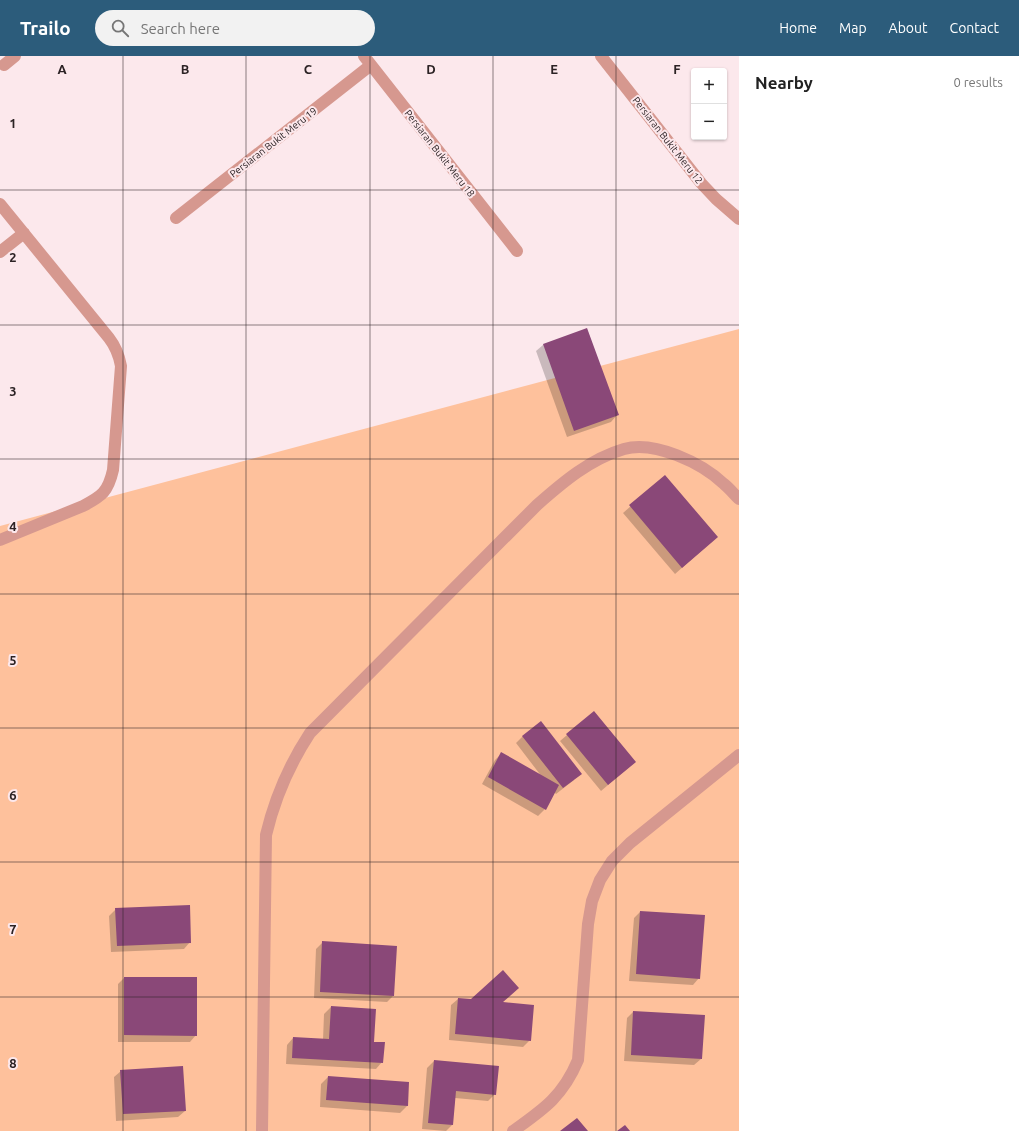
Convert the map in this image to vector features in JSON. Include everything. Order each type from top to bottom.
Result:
[{"type":"street","points":[[4,65],[15,56]]},
{"type":"street","name":"Persiaran Bukit Meru 12","points":[[601,56],[701,182],[716,199],[739,219]]},
{"type":"street","name":"Persiaran Bukit Meru 19","points":[[176,218],[367,61]]},
{"type":"street","name":"Persiaran Bukit Meru 18","points":[[367,61],[517,251]]},
{"type":"street","points":[[0,204],[109,338],[120,357],[121,366],[113,470],[110,484],[104,493],[95,500],[0,540]]},
{"type":"street","points":[[0,252],[24,233]]},
{"type":"street","points":[[262,1131],[266,835],[271,814],[285,775],[295,755],[310,733],[557,486],[600,458],[625,448],[650,447],[676,455],[701,467],[724,483],[739,499]]},
{"type":"street","points":[[513,1131],[549,1104],[572,1075],[578,1060],[588,924],[592,901],[600,880],[612,861],[630,843],[739,755]]},
{"type":"shaded area","points":[[739,329],[739,1131],[0,1131],[0,526]]},
{"type":"building","points":[[587,328],[619,415],[574,431],[543,344]]},
{"type":"building","points":[[665,475],[718,537],[682,568],[629,505]]},
{"type":"building","points":[[594,711],[636,762],[608,785],[566,734]]},
{"type":"building","points":[[541,721],[582,774],[563,788],[522,736]]},
{"type":"building","points":[[501,752],[559,785],[546,810],[488,777]]},
{"type":"building","points":[[190,905],[191,943],[117,946],[115,908]]},
{"type":"building","points":[[640,911],[705,915],[700,979],[636,974]]},
{"type":"building","points":[[322,941],[397,946],[394,996],[320,992]]},
{"type":"building","points":[[503,970],[519,988],[503,1002],[534,1005],[531,1041],[455,1034],[458,998],[471,999]]},
{"type":"building","points":[[124,977],[197,977],[197,1036],[124,1035]]},
{"type":"building","points":[[331,1006],[376,1009],[374,1042],[385,1042],[383,1063],[292,1058],[293,1037],[329,1039]]},
{"type":"building","points":[[633,1011],[705,1015],[702,1059],[631,1055]]},
{"type":"building","points":[[434,1060],[499,1066],[496,1095],[456,1091],[453,1125],[428,1123]]},
{"type":"building","points":[[183,1066],[186,1111],[123,1114],[120,1070]]},
{"type":"building","points":[[328,1076],[409,1082],[408,1106],[326,1100]]},
{"type":"building","points":[[577,1118],[588,1131],[560,1131]]},
{"type":"building","points":[[625,1125],[630,1131],[617,1131]]}]
